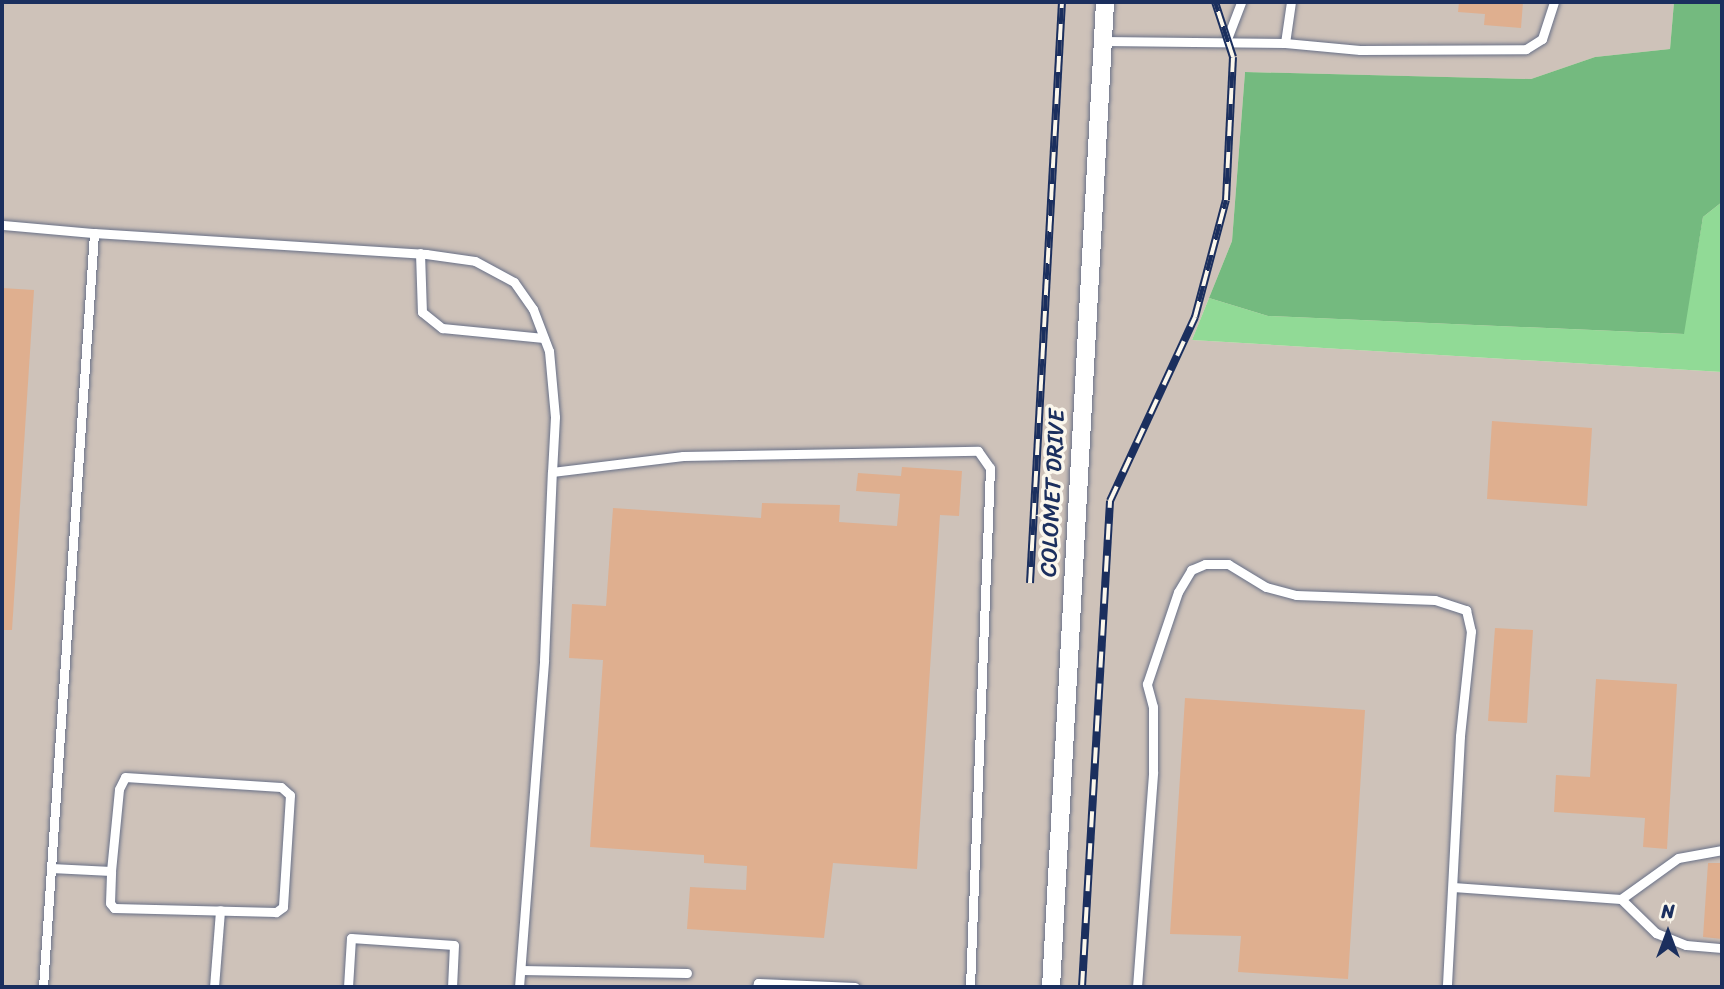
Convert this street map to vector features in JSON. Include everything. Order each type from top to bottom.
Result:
[{"type":"street","name":"COLOMET DRIVE","points":[[1051,987],[1105,2]]},
{"type":"lane","points":[[1227,39],[1241,2]]},
{"type":"lane","points":[[1285,43],[1291,2]]},
{"type":"lane","points":[[1103,41],[1206,43],[1227,39],[1360,50],[1493,52],[1527,49],[1542,39],[1554,2]]},
{"type":"lane","points":[[2,225],[421,253],[475,261],[514,282],[533,309],[544,338],[555,417],[544,660],[519,987]]},
{"type":"lane","points":[[43,987],[94,233]]},
{"type":"lane","points":[[421,253],[422,312],[442,328],[544,338]]},
{"type":"lane","points":[[552,472],[683,456],[978,451],[990,468],[970,987]]},
{"type":"lane","points":[[1137,987],[1153,772],[1153,706],[1147,684],[1178,592],[1191,570],[1205,564],[1228,564],[1266,587],[1296,595],[1435,600],[1466,610],[1471,631],[1447,987]]},
{"type":"lane","points":[[125,777],[281,787],[290,795],[283,906],[276,912],[114,908],[110,903],[111,871],[119,789],[125,777]]},
{"type":"lane","points":[[1621,900],[1678,858],[1722,850]]},
{"type":"lane","points":[[51,867],[111,871]]},
{"type":"lane","points":[[1453,887],[1621,900],[1656,933],[1686,945],[1722,948]]},
{"type":"lane","points":[[214,987],[220,910]]},
{"type":"lane","points":[[348,987],[351,938],[454,945],[452,987]]},
{"type":"lane","points":[[520,970],[687,974]]},
{"type":"lane","points":[[757,987],[758,983],[855,987]]},
{"type":"shaded area","points":[[2,2],[1674,2],[1670,49],[1595,57],[1531,79],[1245,72],[1232,241],[1192,340],[1722,372],[1722,987],[2,987]]},
{"type":"green space","points":[[1674,2],[1722,2],[1722,202],[1703,217],[1684,334],[1268,316],[1209,298],[1232,241],[1245,72],[1531,79],[1595,57],[1670,49]]},
{"type":"green space","points":[[1722,202],[1722,372],[1192,340],[1209,298],[1268,316],[1683,334],[1703,217]]},
{"type":"building","points":[[1459,2],[1523,2],[1521,28],[1484,25],[1485,14],[1458,12]]},
{"type":"building","points":[[2,288],[34,290],[12,630],[2,630]]},
{"type":"building","points":[[1492,421],[1592,428],[1587,506],[1487,499]]},
{"type":"building","points":[[902,467],[962,471],[959,516],[940,515],[917,869],[833,863],[824,938],[687,929],[690,887],[746,890],[747,866],[704,863],[704,855],[590,847],[603,660],[569,658],[572,604],[606,606],[613,508],[761,518],[762,503],[840,505],[839,522],[897,526],[900,494],[856,491],[858,473],[901,476]]},
{"type":"building","points":[[1495,628],[1533,630],[1527,723],[1488,721]]},
{"type":"building","points":[[1596,679],[1677,684],[1667,849],[1643,847],[1645,818],[1554,812],[1556,775],[1590,777]]},
{"type":"building","points":[[1185,698],[1365,710],[1348,979],[1238,972],[1241,936],[1170,934]]},
{"type":"building","points":[[1708,863],[1722,863],[1722,939],[1703,937]]},
{"type":"railway","points":[[1030,583],[1062,2]]},
{"type":"railway","points":[[1082,987],[1110,501],[1195,317],[1226,200],[1233,57],[1215,2]]}]
